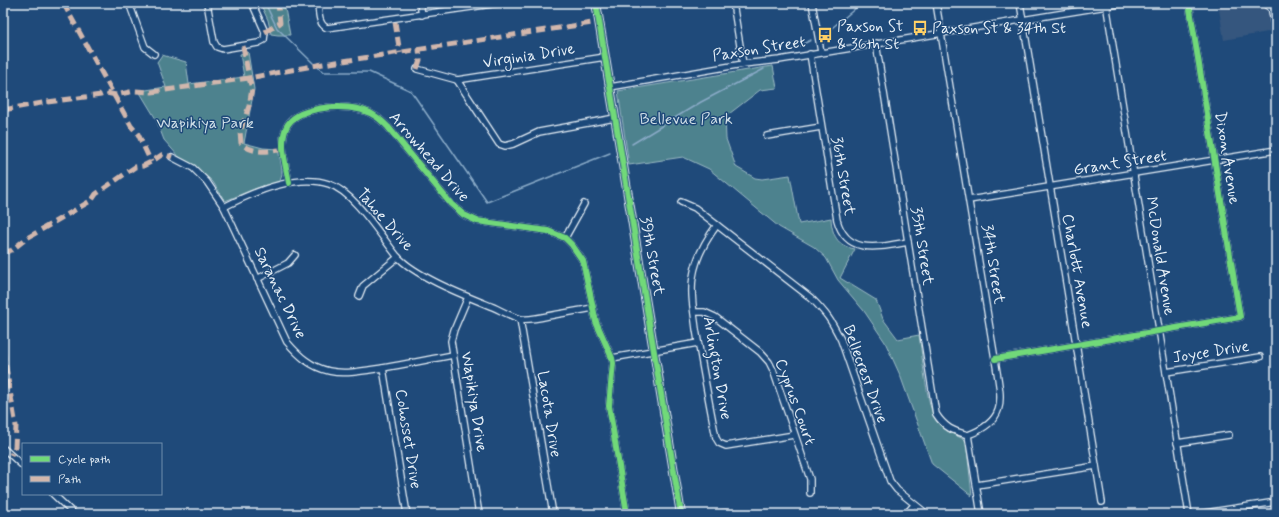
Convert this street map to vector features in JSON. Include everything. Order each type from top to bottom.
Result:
[{"type":"main road","name":"39th Street","points":[[596,3],[681,514]]},
{"type":"street","points":[[129,3],[145,47],[154,54]]},
{"type":"street","points":[[207,3],[214,42],[217,47],[223,49],[258,43],[264,40],[265,32],[252,3]]},
{"type":"street","points":[[318,3],[320,22],[327,28],[499,3]]},
{"type":"street","points":[[420,3],[422,15]]},
{"type":"street","points":[[733,3],[743,64]]},
{"type":"street","points":[[812,3],[821,52]]},
{"type":"street","name":"34th Street","points":[[936,3],[995,358],[999,394],[1000,410],[994,421],[983,430],[968,435]]},
{"type":"street","name":"Charlott Avenue","points":[[1020,3],[1102,502]]},
{"type":"street","name":"Paxson Street","points":[[610,88],[743,64],[1106,4],[1124,3]]},
{"type":"street","name":"Dixon Avenue","points":[[1159,331],[1240,317],[1189,3]]},
{"type":"street","name":"McDonald Avenue","points":[[1106,4],[1189,514]]},
{"type":"street","points":[[1271,6],[1276,35]]},
{"type":"street","name":"35th Street","points":[[876,43],[936,414],[943,424],[953,430],[968,435]]},
{"type":"street","name":"36th Street","points":[[810,54],[837,220],[841,232],[856,245],[866,247],[908,242]]},
{"type":"street","name":"Virginia Drive","points":[[417,69],[457,80],[605,57]]},
{"type":"street","points":[[457,80],[499,144],[505,146],[539,132],[615,118]]},
{"type":"street","name":"Arrowhead Drive","points":[[289,183],[283,142],[286,126],[292,120],[308,111],[337,107],[354,108],[380,119],[451,204],[464,215],[477,221],[539,229],[565,238],[578,252],[583,261],[596,322],[612,358],[613,363],[609,406],[627,514]]},
{"type":"street","points":[[767,136],[821,127]]},
{"type":"street","name":"Grant Street","points":[[969,200],[1276,150]]},
{"type":"street","name":"Saranac Drive","points":[[172,157],[193,168],[207,182],[224,206],[287,342],[309,363],[340,373],[383,368],[453,355]]},
{"type":"street","name":"Tahoe Drive","points":[[224,206],[255,192],[289,183],[316,181],[330,184],[340,189],[353,201],[398,257],[418,273],[468,297],[520,319],[532,319],[593,308]]},
{"type":"street","name":"Bellecrest Drive","points":[[681,202],[695,208],[811,298],[826,312],[841,340],[890,481],[897,490],[927,514]]},
{"type":"street","points":[[565,238],[584,204]]},
{"type":"street","name":"Arlington Drive","points":[[717,225],[706,240],[696,264],[693,276],[692,295],[698,343],[716,438],[719,443],[724,446],[729,446],[794,435]]},
{"type":"street","points":[[257,279],[288,264],[295,256]]},
{"type":"street","points":[[359,296],[363,286],[398,257]]},
{"type":"street","name":"Wapikiya Drive","points":[[468,297],[451,341],[479,514]]},
{"type":"street","name":"Cyprus Court","points":[[694,312],[704,312],[715,317],[766,358],[773,370],[810,479],[810,492]]},
{"type":"street","name":"Lacota Drive","points":[[520,319],[553,514]]},
{"type":"street","points":[[995,358],[1159,331]]},
{"type":"street","points":[[612,358],[698,343]]},
{"type":"street","name":"Joyce Drive","points":[[1166,372],[1260,357]]},
{"type":"street","name":"Cohosset Drive","points":[[383,368],[407,514]]},
{"type":"street","points":[[968,435],[981,514]]},
{"type":"street","points":[[1177,443],[1230,435]]},
{"type":"street","points":[[3,448],[22,465]]},
{"type":"street","points":[[977,485],[1096,466]]},
{"type":"street","points":[[54,495],[74,514]]},
{"type":"street","points":[[1198,514],[1276,502]]},
{"type":"street","points":[[906,514],[914,505]]},
{"type":"street","points":[[718,514],[731,514]]},
{"type":"shaded area","points":[[1218,3],[1260,3],[1269,8],[1273,31],[1224,40]]},
{"type":"green space","points":[[260,3],[284,3],[290,35],[271,34],[268,20]]},
{"type":"green space","name":"Wapikiya Park","points":[[248,52],[254,89],[244,143],[263,148],[278,149],[282,174],[280,180],[276,182],[225,201],[213,182],[196,167],[179,157],[164,140],[156,119],[139,91],[166,87],[157,62],[162,55],[186,62],[189,84],[244,77],[240,54]]},
{"type":"green space","name":"Bellevue Park","points":[[773,66],[777,88],[760,90],[725,117],[726,139],[736,167],[755,178],[762,179],[790,175],[799,224],[831,218],[834,234],[837,239],[849,248],[855,249],[840,278],[876,300],[883,319],[898,339],[919,335],[923,367],[933,416],[943,428],[966,440],[972,496],[932,464],[900,375],[885,342],[864,311],[838,280],[826,258],[814,247],[779,227],[709,169],[683,157],[629,165],[618,91]]},
{"type":"waterway","points":[[265,3],[277,28],[313,63]]},
{"type":"waterway","points":[[827,32],[862,3]]},
{"type":"waterway","points":[[793,49],[811,40]]},
{"type":"waterway","points":[[318,67],[323,72],[369,72],[411,91],[487,202],[610,153]]},
{"type":"waterway","points":[[632,144],[701,102],[764,69]]},
{"type":"marked path","points":[[64,3],[131,126],[138,134],[151,162]]},
{"type":"marked path","points":[[265,32],[280,23],[278,3]]},
{"type":"marked path","points":[[395,22],[400,53]]},
{"type":"marked path","points":[[3,110],[106,93],[116,95],[134,91],[152,92],[249,78],[323,64],[599,22]]},
{"type":"marked path","points":[[243,46],[252,89],[249,106],[240,132],[241,143],[249,149],[254,150],[279,150]]},
{"type":"marked path","points":[[417,69],[420,60],[419,49]]},
{"type":"marked path","points":[[3,253],[12,250],[27,238],[92,200],[96,194],[135,167],[143,166],[163,154],[172,157]]},
{"type":"marked path","points":[[3,350],[16,426],[15,447],[11,455]]},
{"type":"cycle path","points":[[596,3],[681,514]]},
{"type":"cycle path","points":[[995,359],[1240,317],[1189,3]]},
{"type":"cycle path","points":[[289,183],[283,141],[286,128],[291,121],[299,115],[320,108],[354,108],[370,113],[385,124],[451,204],[464,215],[477,221],[548,231],[565,238],[583,261],[596,322],[612,358],[613,363],[609,406],[627,514]]},
{"type":"place","name":"Paxson St & 34th St","points":[[920,28]]},
{"type":"place","name":"Paxson St & 36th St","points":[[825,35]]}]
